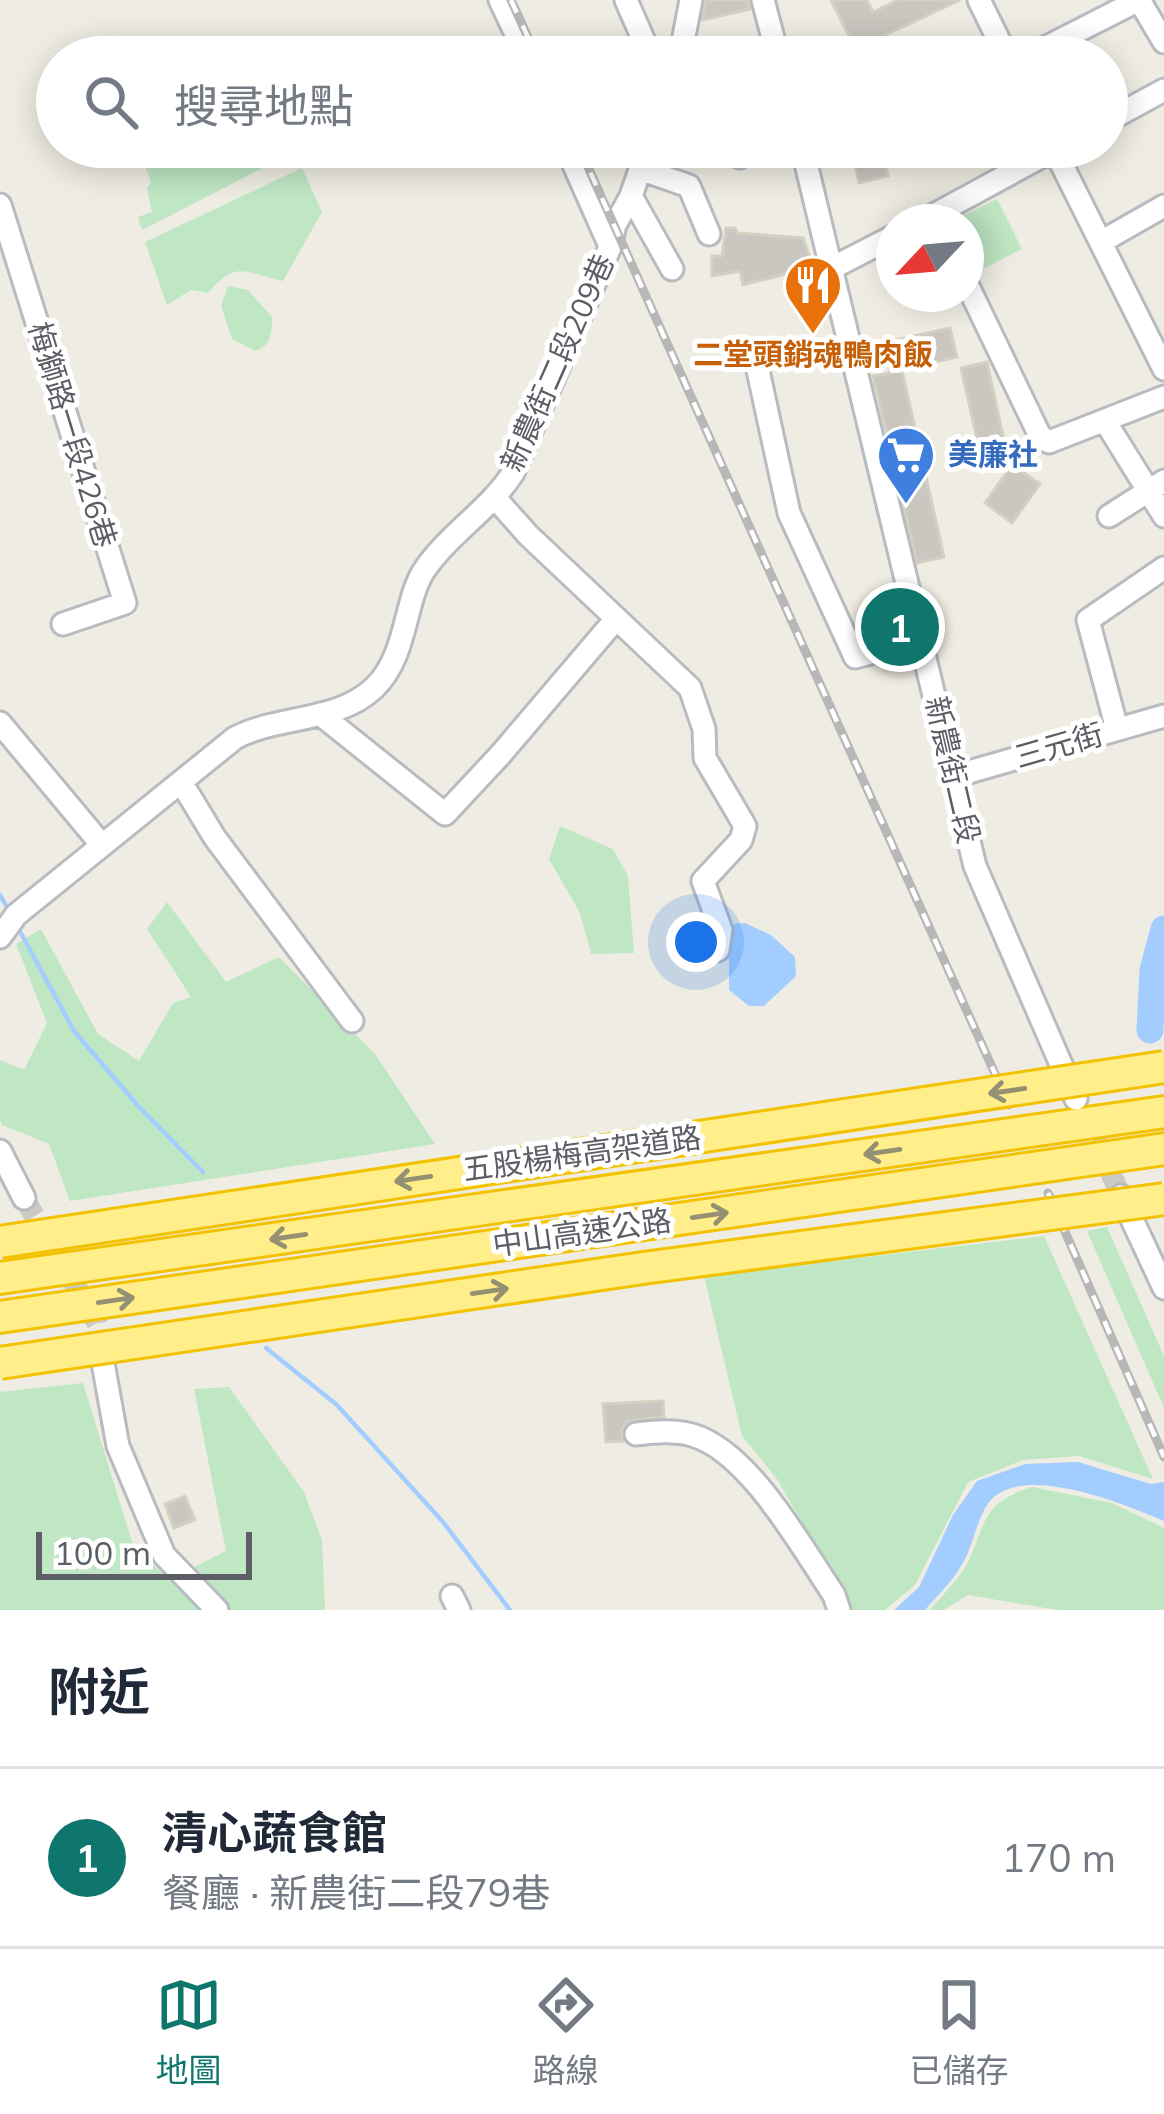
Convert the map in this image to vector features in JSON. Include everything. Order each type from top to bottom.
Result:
[{"type":"highway","name":"五股楊梅高架道路","points":[[0,1241],[1164,1067]]},
{"type":"highway","name":"中山高速公路","points":[[0,1278],[1164,1112]]},
{"type":"highway","name":"中山高速公路","points":[[0,1317],[1164,1149]]},
{"type":"highway","points":[[0,1363],[643,1268],[1164,1199]]},
{"type":"street","points":[[500,0],[517,36]]},
{"type":"street","points":[[626,0],[642,36]]},
{"type":"street","points":[[684,36],[691,0]]},
{"type":"street","points":[[763,0],[772,36]]},
{"type":"street","points":[[980,0],[997,36]]},
{"type":"street","points":[[1068,36],[1139,0],[1164,42]]},
{"type":"street","points":[[1128,110],[1164,90]]},
{"type":"street","points":[[575,168],[610,247]]},
{"type":"street","name":"新農街二段209巷","points":[[8,926],[100,844],[236,738],[256,727],[320,714],[376,687],[406,632],[423,571],[496,499],[533,432],[641,168]]},
{"type":"street","points":[[660,168],[689,186],[709,235]]},
{"type":"street","name":"新農街二段","points":[[808,168],[975,866],[1076,1099]]},
{"type":"street","points":[[958,204],[1020,168]]},
{"type":"street","points":[[1065,168],[1164,370]]},
{"type":"street","points":[[631,196],[672,269]]},
{"type":"street","name":"梅獅路一段426巷","points":[[0,205],[125,603],[63,624]]},
{"type":"street","points":[[1101,242],[1164,206]]},
{"type":"street","points":[[834,267],[876,245]]},
{"type":"street","points":[[980,312],[1040,436],[1048,442],[1164,397]]},
{"type":"street","points":[[754,352],[789,513],[855,657],[921,640]]},
{"type":"street","points":[[1105,421],[1156,486],[1164,516]]},
{"type":"street","points":[[1109,516],[1156,486]]},
{"type":"street","points":[[496,499],[615,620],[690,688],[704,729],[705,758],[746,826],[741,841],[703,881],[721,930],[718,950]]},
{"type":"street","points":[[1118,729],[1088,620],[1164,568]]},
{"type":"street","points":[[320,714],[445,814],[615,620]]},
{"type":"street","name":"三元街","points":[[955,776],[1164,716]]},
{"type":"street","points":[[0,723],[100,844]]},
{"type":"street","points":[[181,782],[215,838],[352,1022]]},
{"type":"street","points":[[0,1150],[24,1198]]},
{"type":"street","points":[[1120,1193],[1164,1288]]},
{"type":"street","points":[[103,1363],[118,1446],[164,1555],[217,1610]]},
{"type":"street","points":[[636,1434],[664,1431],[697,1436],[749,1472],[834,1595],[839,1610]]},
{"type":"green space","points":[[146,168],[263,168],[142,230],[138,217],[152,212],[147,188],[151,182]]},
{"type":"green space","points":[[302,168],[322,212],[283,281],[234,272],[208,293],[191,290],[167,305],[145,242]]},
{"type":"green space","points":[[997,199],[1022,249],[984,268],[984,206]]},
{"type":"green space","points":[[228,286],[248,290],[272,317],[270,338],[255,351],[232,339],[221,306]]},
{"type":"green space","points":[[560,826],[613,849],[628,876],[634,953],[591,954],[580,913],[549,859]]},
{"type":"green space","points":[[167,902],[226,982],[279,957],[375,1054],[435,1144],[70,1201],[49,1144],[2,1125],[0,1120],[0,1060],[24,1070],[47,1023],[16,944],[41,929],[98,1034],[139,1061],[173,1003],[191,997],[147,929]]},
{"type":"green space","points":[[1107,1227],[1164,1356],[1164,1408],[1087,1231]]},
{"type":"green space","points":[[1044,1236],[1153,1479],[1079,1456],[1023,1460],[968,1482],[915,1585],[885,1610],[852,1610],[777,1479],[742,1436],[704,1276]]},
{"type":"green space","points":[[83,1383],[133,1545],[169,1580],[226,1551],[194,1389],[229,1387],[304,1492],[322,1540],[325,1610],[0,1610],[0,1392]]},
{"type":"green space","points":[[1032,1487],[1112,1503],[1164,1528],[1164,1610],[1057,1610],[968,1595],[944,1610],[930,1610],[963,1570],[994,1507]]},
{"type":"water","points":[[745,923],[771,935],[795,957],[796,976],[764,1006],[749,1006],[729,990],[729,942],[734,924]]},
{"type":"water","points":[[1078,1462],[1151,1484],[1164,1482],[1164,1521],[1072,1490],[1022,1486],[1001,1492],[983,1512],[957,1572],[925,1610],[894,1610],[919,1587],[953,1515],[977,1481],[1025,1464]]},
{"type":"building","points":[[706,0],[748,0],[750,9],[702,20]]},
{"type":"building","points":[[831,0],[867,0],[873,12],[898,0],[960,0],[884,36],[849,36]]},
{"type":"building","points":[[856,168],[886,168],[888,176],[859,183]]},
{"type":"building","points":[[726,228],[803,238],[813,267],[743,285],[740,271],[712,276],[712,256],[722,256]]},
{"type":"building","points":[[950,328],[957,357],[902,370],[944,557],[917,563],[873,376],[890,373],[883,343]]},
{"type":"building","points":[[987,362],[1009,464],[984,470],[961,368]]},
{"type":"building","points":[[1012,465],[1040,484],[1012,523],[985,503]]},
{"type":"building","points":[[663,1401],[664,1417],[628,1421],[622,1429],[623,1441],[606,1442],[603,1404]]},
{"type":"building","points":[[185,1496],[195,1520],[174,1528],[165,1504]]},
{"type":"waterway","points":[[0,895],[9,911]]},
{"type":"waterway","points":[[17,926],[74,1031],[203,1172]]},
{"type":"waterway","points":[[1150,1030],[1153,970],[1164,929]]},
{"type":"waterway","points":[[266,1348],[337,1405],[443,1522],[510,1610]]},
{"type":"tunnel","points":[[1082,1112],[1120,1193]]},
{"type":"tunnel","points":[[24,1198],[97,1323],[102,1357]]},
{"type":"railway","points":[[511,0],[527,36]]},
{"type":"railway","points":[[588,168],[1009,1105]]},
{"type":"railway","points":[[1048,1193],[1164,1457]]},
{"type":"place","name":"二堂頭銷魂鴨肉飯","points":[[813,336]]},
{"type":"place","name":"美廉社","points":[[906,506]]},
{"type":"place","name":"清心蔬食館","points":[[900,627]]}]
